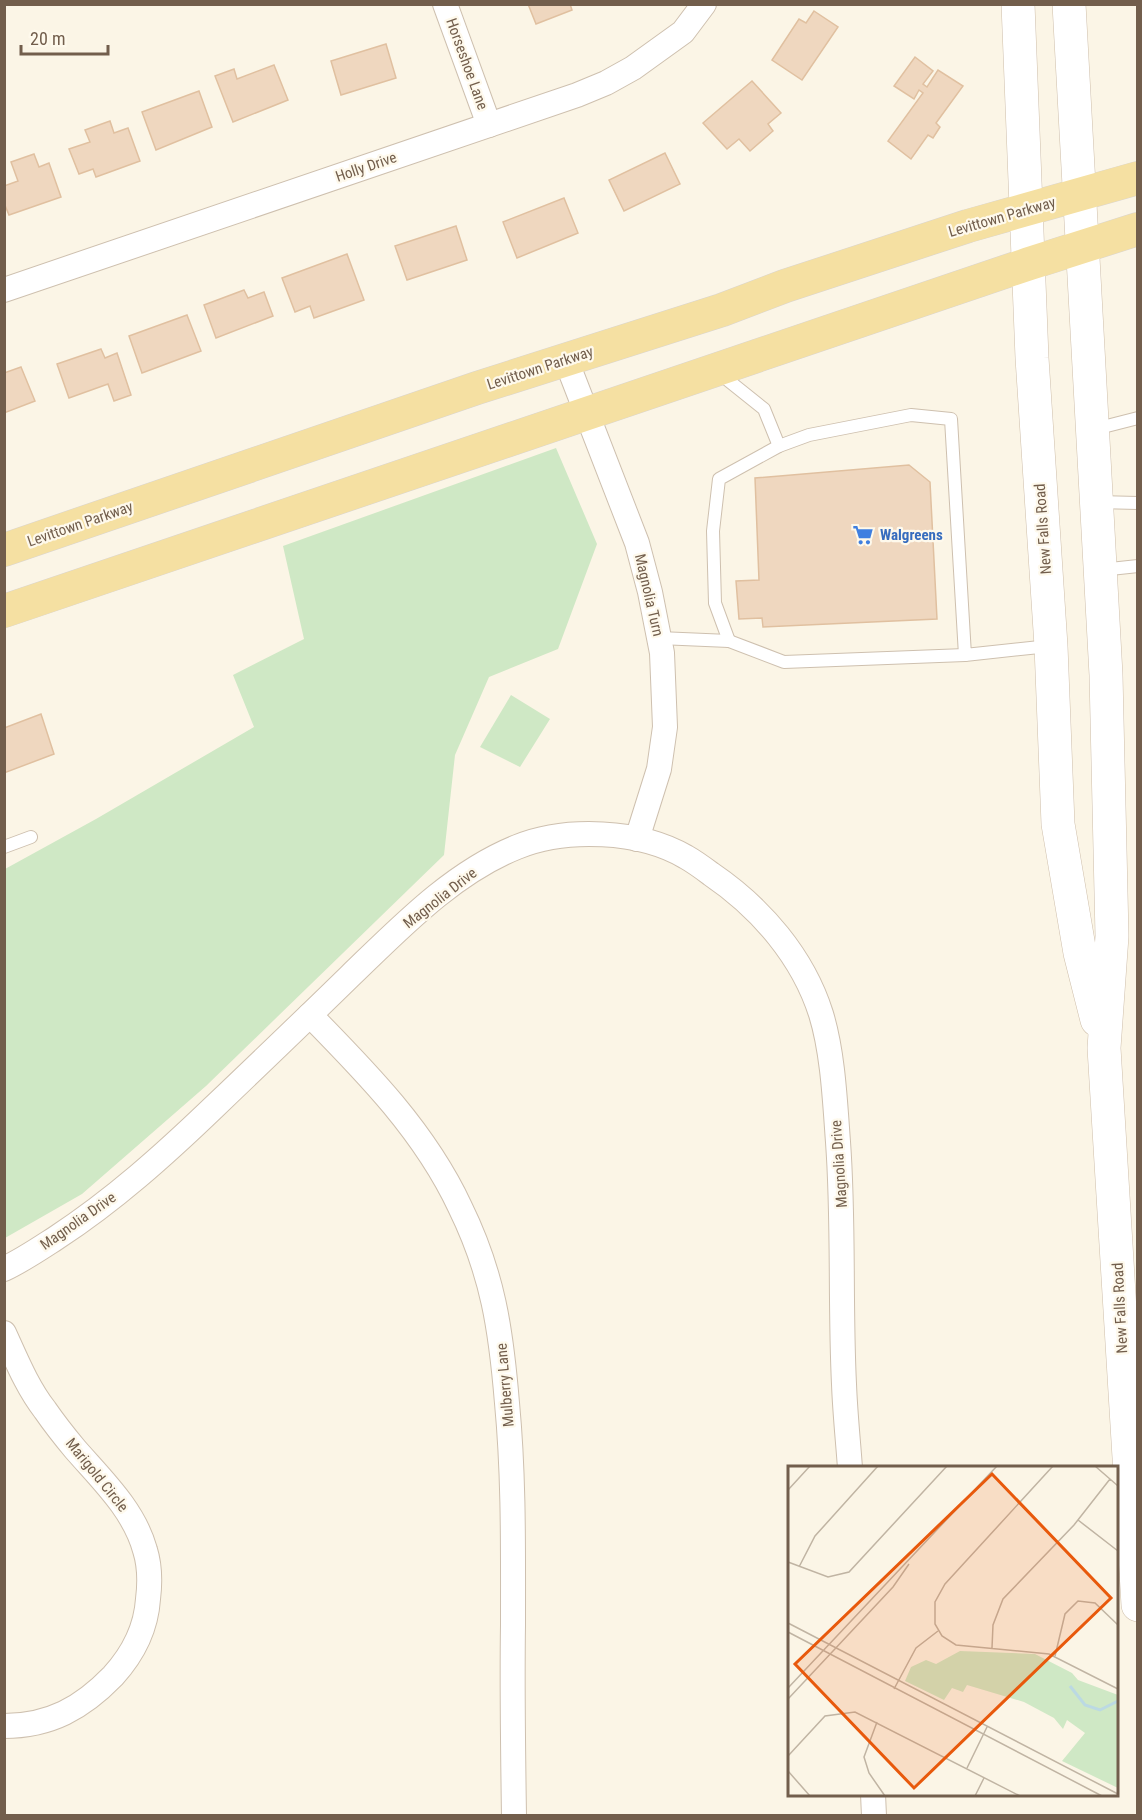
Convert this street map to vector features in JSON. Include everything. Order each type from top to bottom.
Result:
[{"type":"main road","name":"New Falls Road","points":[[1018,4],[1028,264],[1058,824],[1080,953],[1104,1048]]},
{"type":"main road","name":"New Falls Road","points":[[1069,4],[1106,675],[1112,936],[1104,1048],[1137,1605]]},
{"type":"main road","name":"Levittown Parkway","points":[[4,550],[477,388],[722,310],[785,286],[968,226],[1137,178]]},
{"type":"main road","points":[[4,610],[1137,229]]},
{"type":"street","name":"Horseshoe Lane","points":[[445,4],[489,124]]},
{"type":"street","name":"Holly Drive","points":[[4,290],[577,95],[633,68],[683,32],[704,4]]},
{"type":"street","name":"Magnolia Turn","points":[[566,360],[637,543],[650,592],[662,653],[665,727],[659,770],[637,839]]},
{"type":"street","name":"Magnolia Drive","points":[[4,1269],[19,1262],[82,1221],[156,1163],[377,950],[440,894],[490,859],[521,846],[554,837],[595,834],[655,843],[684,855],[720,879],[757,912],[795,957],[807,978],[822,1017],[835,1090],[842,1200],[844,1384],[850,1466]]},
{"type":"street","name":"Mulberry Lane","points":[[310,1015],[361,1067],[414,1129],[459,1205],[479,1249],[493,1295],[501,1337],[511,1450],[514,1815]]},
{"type":"street","name":"Marigold Circle","points":[[4,1333],[42,1407],[73,1447],[114,1493],[134,1522],[146,1550],[150,1577],[148,1611],[137,1644],[125,1663],[97,1692],[71,1710],[49,1721],[4,1726]]},
{"type":"street","points":[[873,1796],[874,1815]]},
{"type":"lane","points":[[715,370],[764,409],[779,446]]},
{"type":"lane","points":[[729,641],[715,603],[713,531],[719,479],[779,446],[809,435],[910,415],[951,419],[965,655]]},
{"type":"lane","points":[[1093,430],[1137,418]]},
{"type":"lane","points":[[1097,502],[1137,503]]},
{"type":"lane","points":[[1100,570],[1137,566]]},
{"type":"lane","points":[[659,638],[729,641],[784,662],[965,655],[1050,646]]},
{"type":"lane","points":[[4,847],[31,837]]},
{"type":"green space","points":[[556,448],[597,544],[558,649],[489,677],[455,755],[444,855],[206,1086],[82,1194],[5,1238],[5,869],[254,727],[233,675],[304,639],[283,546]]},
{"type":"green space","points":[[511,695],[550,719],[520,767],[480,747]]},
{"type":"building","points":[[528,4],[570,4],[572,10],[536,24]]},
{"type":"building","points":[[814,11],[838,27],[802,80],[772,60],[799,19],[806,23]]},
{"type":"building","points":[[386,44],[396,78],[341,95],[331,61]]},
{"type":"building","points":[[915,57],[933,71],[923,84],[927,87],[938,70],[963,86],[936,123],[940,127],[933,138],[928,135],[911,159],[888,141],[923,93],[919,90],[914,99],[894,86]]},
{"type":"building","points":[[274,65],[288,100],[233,122],[215,76],[234,69],[237,79]]},
{"type":"building","points":[[752,81],[781,113],[768,124],[773,131],[750,151],[739,139],[727,149],[703,123]]},
{"type":"building","points":[[199,91],[212,127],[156,150],[142,112]]},
{"type":"building","points":[[110,121],[114,133],[128,128],[140,161],[96,177],[93,169],[79,174],[69,149],[90,142],[85,130]]},
{"type":"building","points":[[665,153],[680,184],[624,211],[609,180]]},
{"type":"building","points":[[34,154],[39,167],[49,163],[61,197],[9,215],[4,203],[4,186],[18,181],[11,162]]},
{"type":"building","points":[[564,198],[578,233],[517,258],[503,222]]},
{"type":"building","points":[[456,226],[467,260],[407,280],[395,246]]},
{"type":"building","points":[[347,254],[364,300],[314,318],[310,306],[295,312],[282,278]]},
{"type":"building","points":[[244,290],[248,298],[264,292],[273,316],[216,338],[204,305]]},
{"type":"building","points":[[187,315],[201,351],[142,373],[129,336]]},
{"type":"building","points":[[101,349],[105,358],[117,353],[131,395],[114,401],[108,384],[69,398],[57,364]]},
{"type":"building","points":[[21,367],[35,401],[4,413],[4,373]]},
{"type":"building","points":[[909,465],[930,482],[937,619],[763,627],[762,618],[739,619],[736,581],[759,580],[755,478]]},
{"type":"building","points":[[41,714],[54,754],[4,773],[4,728]]},
{"type":"place","name":"Walgreens","points":[[863,535]]}]
